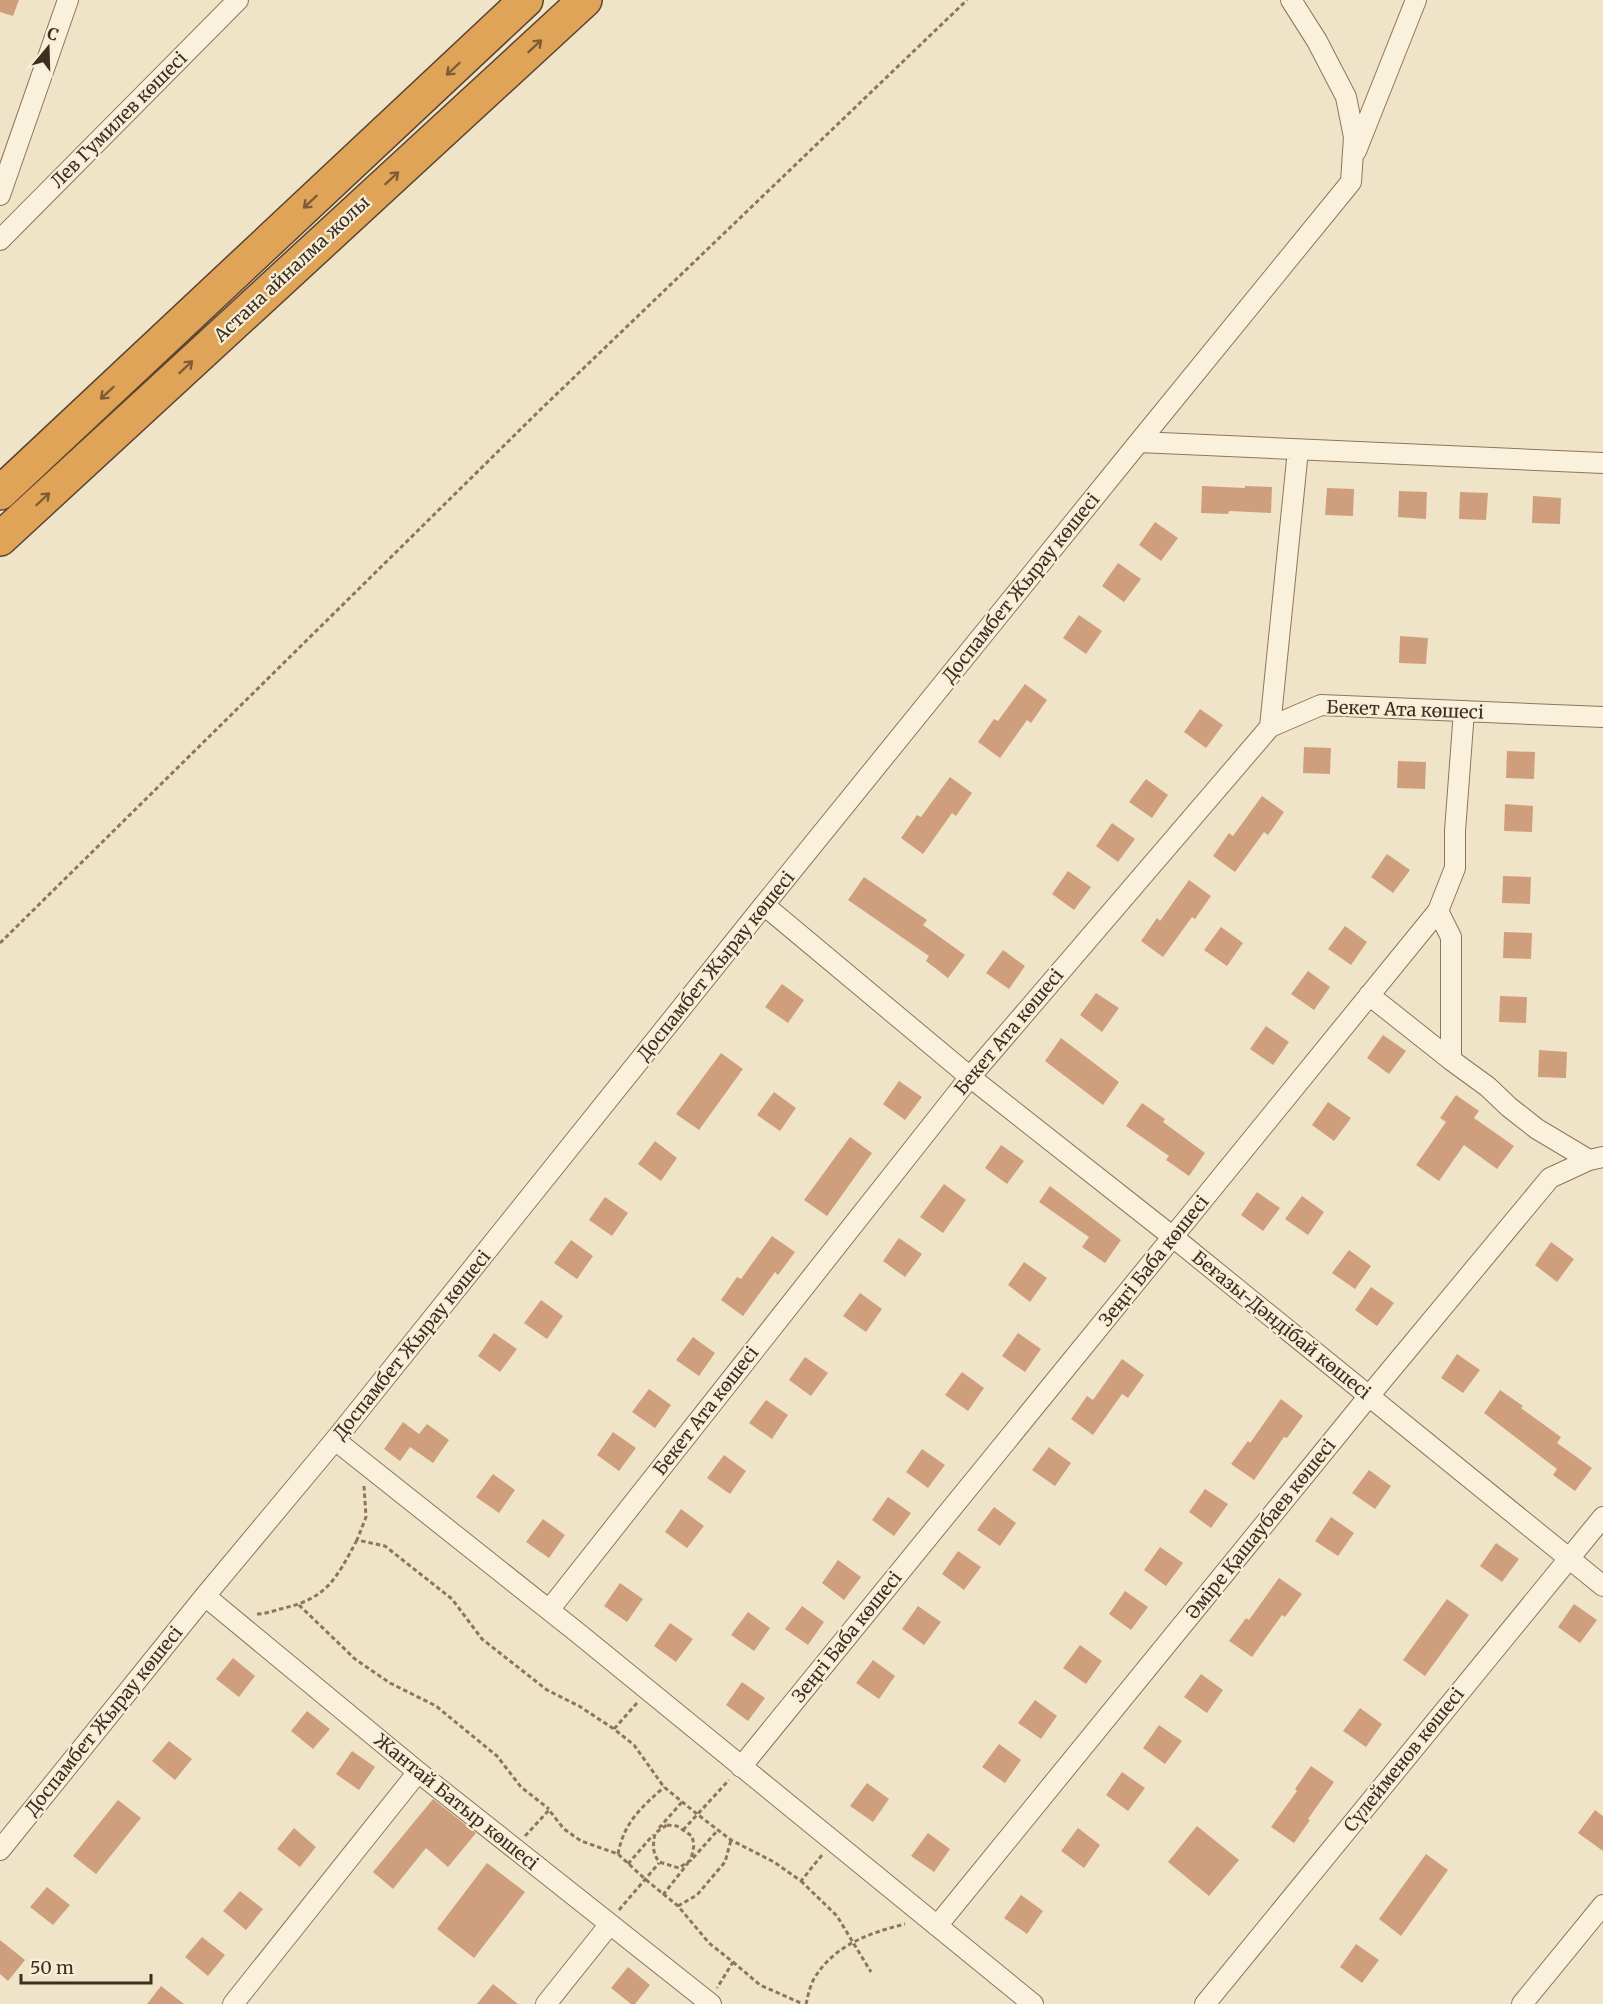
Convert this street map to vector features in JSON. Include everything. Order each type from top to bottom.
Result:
[{"type":"highway","name":"Астана айналма жолы","points":[[0,493],[526,0]]},
{"type":"highway","name":"Астана айналма жолы","points":[[0,539],[585,0]]},
{"type":"street","points":[[0,195],[68,0]]},
{"type":"street","name":"Лев Гумилев көшесі","points":[[0,240],[238,0]]},
{"type":"street","points":[[1291,0],[1317,41],[1346,97],[1354,137],[1353,159]]},
{"type":"street","points":[[1353,159],[1416,0]]},
{"type":"street","name":"Доспамбет Жырау көшесі","points":[[0,1850],[205,1596],[335,1440],[764,905],[1351,182],[1353,159]]},
{"type":"street","points":[[1139,442],[1603,463]]},
{"type":"street","points":[[1270,727],[1298,450]]},
{"type":"street","name":"Бекет Ата көшесі","points":[[549,1610],[970,1077],[1270,727],[1321,705],[1603,717]]},
{"type":"street","name":"Зеңгі Баба көшесі","points":[[741,1767],[1438,911],[1455,868],[1455,831],[1464,711]]},
{"type":"street","name":"Беғазы-Дәндібай көшесі","points":[[764,905],[970,1077],[1173,1237],[1603,1586]]},
{"type":"street","points":[[1438,911],[1451,937],[1451,1060]]},
{"type":"street","points":[[1369,995],[1488,1087],[1537,1129],[1596,1159]]},
{"type":"street","name":"Әміре Қашаубаев көшесі","points":[[932,1923],[1550,1178],[1596,1159]]},
{"type":"street","points":[[335,1440],[549,1610],[1033,2004]]},
{"type":"street","name":"Сүлейменов көшесі","points":[[1205,2004],[1603,1517]]},
{"type":"street","name":"Жантай Батыр көшесі","points":[[205,1596],[418,1772],[710,2003]]},
{"type":"street","points":[[232,2004],[418,1772]]},
{"type":"street","points":[[1522,2004],[1603,1905]]},
{"type":"street","points":[[546,2004],[610,1924]]},
{"type":"path","points":[[0,943],[538,411],[967,0]]},
{"type":"path","points":[[226,1614],[261,1614],[299,1605],[318,1596],[339,1574],[366,1517],[365,1465]]},
{"type":"path","points":[[357,1540],[385,1546],[452,1599],[482,1639],[547,1690],[579,1706],[634,1745],[664,1787],[717,1831],[774,1862],[801,1881],[837,1916],[871,1972]]},
{"type":"path","points":[[299,1605],[355,1659],[390,1683],[436,1706],[497,1756],[521,1787],[549,1810],[564,1829],[581,1841],[618,1854],[678,1906],[709,1943],[760,1985],[805,2004],[814,1979],[833,1954],[853,1941],[884,1930],[932,1923]]},
{"type":"path","points":[[614,1730],[648,1691]]},
{"type":"path","points":[[683,1830],[741,1767]]},
{"type":"path","points":[[618,1854],[621,1837],[629,1822],[664,1787]]},
{"type":"path","points":[[628,1864],[682,1802]]},
{"type":"path","points":[[514,1848],[549,1810]]},
{"type":"path","points":[[659,1863],[652,1846],[655,1833],[667,1825],[677,1826],[692,1836],[694,1845],[692,1860]]},
{"type":"path","points":[[663,1895],[717,1831]]},
{"type":"path","points":[[678,1906],[697,1895],[725,1862],[730,1840]]},
{"type":"path","points":[[801,1881],[833,1842]]},
{"type":"path","points":[[659,1863],[679,1868],[692,1860]]},
{"type":"path","points":[[610,1924],[622,1904],[659,1863]]},
{"type":"path","points":[[710,2003],[733,1962]]},
{"type":"building","points":[[0,0],[19,0],[13,16],[0,12]]},
{"type":"building","points":[[1202,486],[1272,487],[1271,513],[1229,511],[1228,514],[1201,513]]},
{"type":"building","points":[[1327,488],[1354,489],[1353,516],[1325,515]]},
{"type":"building","points":[[1399,491],[1427,492],[1426,519],[1398,517]]},
{"type":"building","points":[[1460,492],[1488,493],[1486,520],[1459,519]]},
{"type":"building","points":[[1533,496],[1561,498],[1560,524],[1532,523]]},
{"type":"building","points":[[1155,522],[1178,538],[1161,561],[1139,545]]},
{"type":"building","points":[[1118,563],[1141,579],[1124,602],[1102,586]]},
{"type":"building","points":[[1079,615],[1102,631],[1086,654],[1063,638]]},
{"type":"building","points":[[1400,636],[1428,638],[1426,664],[1399,663]]},
{"type":"building","points":[[1025,684],[1047,700],[1031,723],[1027,720],[1000,758],[978,742],[994,719],[998,721]]},
{"type":"building","points":[[1200,709],[1223,725],[1206,748],[1184,732]]},
{"type":"building","points":[[1304,747],[1331,748],[1330,774],[1303,773]]},
{"type":"building","points":[[1507,751],[1535,752],[1534,779],[1506,778]]},
{"type":"building","points":[[1398,761],[1426,762],[1425,789],[1397,788]]},
{"type":"building","points":[[950,777],[972,793],[956,816],[952,813],[923,854],[901,838],[917,815],[921,817]]},
{"type":"building","points":[[1146,779],[1168,795],[1152,818],[1129,802]]},
{"type":"building","points":[[1262,796],[1284,812],[1268,835],[1264,832],[1235,872],[1213,856],[1229,833],[1233,836]]},
{"type":"building","points":[[1505,804],[1533,806],[1532,832],[1504,831]]},
{"type":"building","points":[[1112,823],[1135,839],[1118,862],[1096,846]]},
{"type":"building","points":[[1387,854],[1410,870],[1393,893],[1371,877]]},
{"type":"building","points":[[1068,871],[1091,887],[1074,910],[1052,894]]},
{"type":"building","points":[[1503,876],[1531,877],[1530,904],[1502,903]]},
{"type":"building","points":[[864,877],[927,920],[923,925],[965,955],[948,978],[926,961],[929,956],[848,900]]},
{"type":"building","points":[[1189,880],[1211,896],[1195,919],[1192,917],[1163,957],[1141,941],[1157,918],[1160,921]]},
{"type":"building","points":[[1345,926],[1367,942],[1351,965],[1328,949]]},
{"type":"building","points":[[1221,927],[1243,943],[1227,966],[1204,950]]},
{"type":"building","points":[[1504,932],[1532,933],[1531,959],[1503,958]]},
{"type":"building","points":[[1003,950],[1025,966],[1009,989],[986,973]]},
{"type":"building","points":[[1308,971],[1330,987],[1314,1010],[1291,994]]},
{"type":"building","points":[[782,984],[804,1000],[788,1023],[765,1007]]},
{"type":"building","points":[[1096,993],[1119,1008],[1102,1032],[1080,1015]]},
{"type":"building","points":[[1500,996],[1527,997],[1526,1023],[1499,1022]]},
{"type":"building","points":[[1266,1026],[1289,1042],[1273,1065],[1250,1049]]},
{"type":"building","points":[[1383,1035],[1406,1051],[1389,1074],[1367,1058]]},
{"type":"building","points":[[1061,1038],[1119,1082],[1103,1105],[1045,1061]]},
{"type":"building","points":[[1539,1050],[1567,1052],[1566,1078],[1538,1077]]},
{"type":"building","points":[[721,1053],[743,1069],[699,1130],[676,1114]]},
{"type":"building","points":[[899,1081],[922,1097],[905,1120],[883,1104]]},
{"type":"building","points":[[774,1092],[796,1108],[780,1131],[757,1115]]},
{"type":"building","points":[[1456,1095],[1479,1111],[1474,1118],[1514,1146],[1497,1169],[1464,1145],[1439,1181],[1416,1165],[1446,1122],[1440,1118]]},
{"type":"building","points":[[1328,1102],[1351,1118],[1334,1141],[1312,1125]]},
{"type":"building","points":[[1142,1103],[1165,1119],[1163,1122],[1205,1153],[1189,1176],[1166,1160],[1169,1156],[1126,1126]]},
{"type":"building","points":[[850,1137],[872,1153],[827,1216],[804,1200]]},
{"type":"building","points":[[655,1141],[677,1158],[661,1181],[638,1164]]},
{"type":"building","points":[[1001,1145],[1024,1161],[1007,1184],[985,1168]]},
{"type":"building","points":[[944,1184],[966,1200],[943,1233],[920,1217]]},
{"type":"building","points":[[1050,1186],[1121,1240],[1105,1263],[1082,1247],[1089,1237],[1039,1202]]},
{"type":"building","points":[[1257,1192],[1280,1208],[1263,1231],[1241,1215]]},
{"type":"building","points":[[1302,1196],[1324,1212],[1308,1235],[1285,1219]]},
{"type":"building","points":[[605,1197],[628,1213],[612,1236],[589,1220]]},
{"type":"building","points":[[772,1236],[795,1252],[778,1275],[775,1272],[743,1316],[721,1300],[737,1277],[741,1279]]},
{"type":"building","points":[[899,1238],[922,1254],[905,1277],[883,1261]]},
{"type":"building","points":[[571,1240],[593,1256],[577,1279],[554,1263]]},
{"type":"building","points":[[1551,1242],[1574,1259],[1557,1282],[1535,1265]]},
{"type":"building","points":[[1349,1250],[1371,1266],[1355,1289],[1332,1273]]},
{"type":"building","points":[[1024,1262],[1047,1278],[1030,1302],[1008,1285]]},
{"type":"building","points":[[1371,1287],[1394,1303],[1377,1326],[1355,1310]]},
{"type":"building","points":[[860,1293],[882,1309],[866,1332],[843,1316]]},
{"type":"building","points":[[541,1300],[563,1316],[547,1339],[524,1323]]},
{"type":"building","points":[[494,1333],[517,1349],[500,1372],[478,1356]]},
{"type":"building","points":[[1018,1333],[1041,1349],[1025,1372],[1002,1356]]},
{"type":"building","points":[[693,1337],[715,1353],[699,1376],[676,1360]]},
{"type":"building","points":[[1457,1354],[1480,1370],[1463,1393],[1441,1378]]},
{"type":"building","points":[[805,1357],[828,1373],[811,1396],[789,1380]]},
{"type":"building","points":[[1122,1359],[1144,1375],[1128,1398],[1122,1394],[1093,1435],[1071,1419],[1087,1396],[1093,1400]]},
{"type":"building","points":[[962,1372],[984,1388],[968,1411],[945,1395]]},
{"type":"building","points":[[649,1389],[671,1405],[655,1428],[632,1412]]},
{"type":"building","points":[[1500,1390],[1561,1437],[1557,1443],[1592,1468],[1575,1491],[1553,1475],[1557,1469],[1484,1413]]},
{"type":"building","points":[[1281,1399],[1303,1416],[1287,1438],[1284,1437],[1254,1480],[1231,1464],[1248,1441],[1250,1443]]},
{"type":"building","points":[[766,1400],[788,1415],[772,1439],[749,1423]]},
{"type":"building","points":[[403,1422],[419,1434],[427,1424],[449,1440],[433,1463],[410,1447],[400,1461],[384,1449]]},
{"type":"building","points":[[613,1432],[636,1448],[619,1471],[597,1455]]},
{"type":"building","points":[[1049,1447],[1071,1463],[1055,1486],[1032,1470]]},
{"type":"building","points":[[922,1449],[945,1465],[928,1488],[906,1472]]},
{"type":"building","points":[[724,1455],[746,1471],[730,1494],[707,1478]]},
{"type":"building","points":[[1369,1470],[1391,1486],[1375,1509],[1352,1493]]},
{"type":"building","points":[[493,1474],[515,1490],[499,1513],[476,1497]]},
{"type":"building","points":[[1205,1489],[1228,1504],[1211,1528],[1189,1512]]},
{"type":"building","points":[[888,1497],[911,1513],[894,1536],[872,1520]]},
{"type":"building","points":[[994,1507],[1016,1523],[1000,1546],[977,1530]]},
{"type":"building","points":[[681,1509],[704,1526],[687,1548],[665,1532]]},
{"type":"building","points":[[1331,1517],[1354,1533],[1338,1556],[1315,1541]]},
{"type":"building","points":[[543,1519],[565,1535],[549,1558],[526,1542]]},
{"type":"building","points":[[1496,1543],[1519,1559],[1502,1582],[1480,1566]]},
{"type":"building","points":[[1160,1547],[1183,1563],[1166,1586],[1144,1570]]},
{"type":"building","points":[[958,1551],[981,1567],[964,1590],[942,1574]]},
{"type":"building","points":[[838,1560],[861,1577],[844,1600],[822,1583]]},
{"type":"building","points":[[1279,1578],[1302,1594],[1285,1617],[1282,1615],[1252,1657],[1229,1641],[1246,1618],[1249,1620]]},
{"type":"building","points":[[620,1583],[643,1599],[627,1622],[604,1606]]},
{"type":"building","points":[[1125,1591],[1148,1607],[1131,1630],[1109,1614]]},
{"type":"building","points":[[1447,1599],[1469,1615],[1425,1676],[1403,1660]]},
{"type":"building","points":[[1574,1604],[1597,1620],[1580,1643],[1558,1627]]},
{"type":"building","points":[[802,1606],[824,1622],[808,1645],[785,1629]]},
{"type":"building","points":[[918,1606],[941,1622],[924,1645],[902,1629]]},
{"type":"building","points":[[748,1612],[770,1628],[754,1651],[731,1635]]},
{"type":"building","points":[[670,1623],[693,1639],[676,1662],[654,1646]]},
{"type":"building","points":[[1080,1645],[1102,1661],[1086,1684],[1063,1668]]},
{"type":"building","points":[[233,1658],[255,1676],[239,1697],[216,1679]]},
{"type":"building","points":[[873,1660],[895,1676],[879,1699],[856,1683]]},
{"type":"building","points":[[1201,1674],[1223,1690],[1207,1713],[1184,1697]]},
{"type":"building","points":[[742,1682],[765,1698],[748,1721],[726,1705]]},
{"type":"building","points":[[1035,1700],[1057,1716],[1041,1739],[1018,1723]]},
{"type":"building","points":[[1360,1708],[1382,1724],[1366,1747],[1343,1731]]},
{"type":"building","points":[[307,1711],[330,1729],[313,1749],[291,1731]]},
{"type":"building","points":[[1159,1725],[1182,1741],[1165,1764],[1143,1748]]},
{"type":"building","points":[[169,1741],[192,1759],[175,1780],[152,1761]]},
{"type":"building","points":[[999,1744],[1021,1760],[1005,1783],[982,1767]]},
{"type":"building","points":[[352,1751],[375,1767],[359,1790],[336,1774]]},
{"type":"building","points":[[1311,1766],[1334,1782],[1294,1843],[1271,1827],[1297,1791],[1295,1789]]},
{"type":"building","points":[[1122,1772],[1145,1788],[1128,1811],[1106,1795]]},
{"type":"building","points":[[867,1783],[889,1799],[873,1822],[850,1806]]},
{"type":"building","points":[[433,1799],[476,1833],[448,1867],[426,1848],[393,1889],[373,1872]]},
{"type":"building","points":[[118,1800],[141,1818],[96,1874],[73,1856]]},
{"type":"building","points":[[1595,1810],[1603,1816],[1603,1851],[1578,1833]]},
{"type":"building","points":[[1197,1826],[1239,1860],[1209,1896],[1168,1862]]},
{"type":"building","points":[[294,1828],[316,1847],[300,1867],[277,1849]]},
{"type":"building","points":[[1078,1828],[1100,1845],[1084,1868],[1061,1851]]},
{"type":"building","points":[[928,1833],[950,1849],[934,1872],[911,1856]]},
{"type":"building","points":[[1426,1854],[1448,1870],[1401,1936],[1379,1919]]},
{"type":"building","points":[[487,1863],[525,1892],[474,1958],[437,1929]]},
{"type":"building","points":[[47,1887],[70,1905],[53,1925],[30,1907]]},
{"type":"building","points":[[240,1891],[263,1909],[246,1930],[223,1911]]},
{"type":"building","points":[[1021,1895],[1043,1911],[1027,1934],[1004,1918]]},
{"type":"building","points":[[202,1937],[225,1955],[208,1976],[185,1957]]},
{"type":"building","points":[[0,1940],[25,1960],[8,1981],[0,1974]]},
{"type":"building","points":[[1356,1944],[1379,1960],[1362,1983],[1340,1967]]},
{"type":"building","points":[[628,1967],[650,1985],[635,2004],[631,2004],[611,1988]]},
{"type":"building","points":[[493,1984],[518,2004],[477,2004]]},
{"type":"building","points":[[161,1986],[184,2004],[147,2004]]}]
